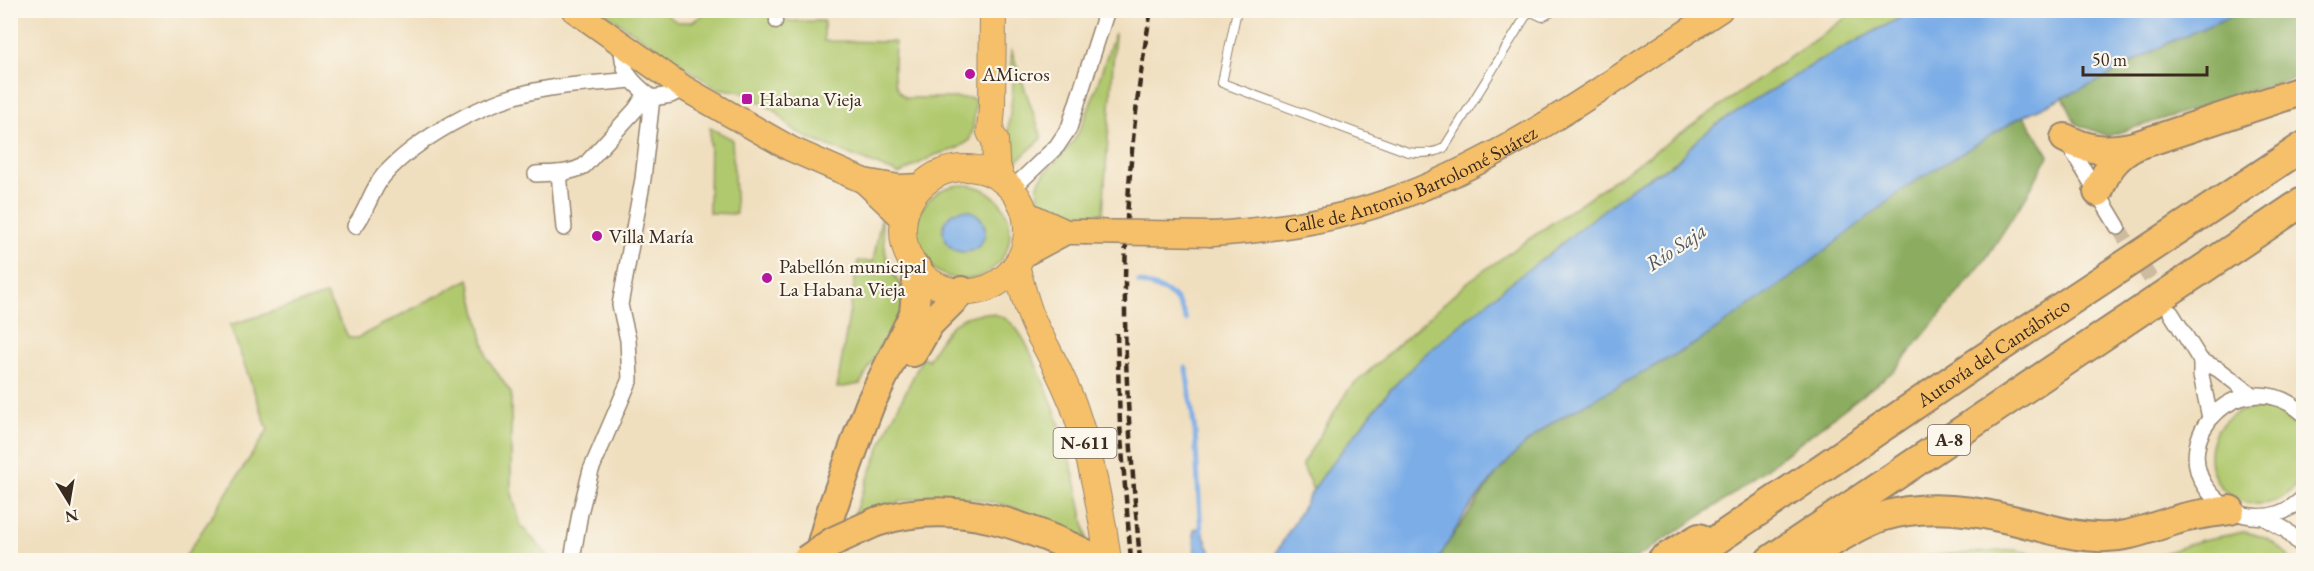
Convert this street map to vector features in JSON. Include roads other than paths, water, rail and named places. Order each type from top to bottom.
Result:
[{"type":"highway","name":"N-611","points":[[993,10],[990,132],[995,140],[996,160],[1006,184],[1025,213],[1027,232],[1019,260],[1025,300],[1058,369],[1079,423],[1095,482],[1108,561]]},
{"type":"highway","points":[[2098,192],[2111,164],[2122,153],[2135,146],[2304,90]]},
{"type":"highway","points":[[961,168],[982,138],[990,132]]},
{"type":"highway","points":[[2063,134],[2082,147],[2100,151],[2135,146]]},
{"type":"highway","name":"Autovía del Cantábrico","points":[[1687,561],[1975,364],[2304,146]]},
{"type":"highway","points":[[817,561],[831,512],[859,433],[914,314],[918,270],[905,246],[904,219],[911,201],[922,186],[936,176],[961,168],[986,172],[1006,184]]},
{"type":"highway","name":"A-8","points":[[1770,561],[2304,201]]},
{"type":"highway","points":[[833,561],[856,481],[892,394],[929,324],[970,291],[996,283],[1019,260]]},
{"type":"highway","name":"N-611","points":[[918,270],[938,285],[970,291],[1016,308],[1039,333]]},
{"type":"highway","points":[[1662,561],[1975,364]]},
{"type":"highway","points":[[1801,561],[1863,525],[1903,512],[1967,511],[2077,535],[2110,537],[2134,534],[2190,516],[2230,510]]},
{"type":"highway","points":[[806,561],[834,541],[876,522],[923,512],[968,513],[1021,526],[1100,561]]},
{"type":"main road","points":[[574,10],[684,88],[791,149],[864,181],[899,187],[922,186]]},
{"type":"main road","name":"Calle de Antonio Bartolomé Suárez","points":[[1025,213],[1075,232],[1212,234],[1262,230],[1318,221],[1387,202],[1443,179],[1510,146],[1720,10]]},
{"type":"main road","points":[[864,181],[904,219]]},
{"type":"main road","name":"Calle de Antonio Bartolomé Suárez","points":[[1019,260],[1075,232]]},
{"type":"street","points":[[1006,184],[1057,146],[1069,128],[1107,10]]},
{"type":"street","points":[[622,43],[622,59],[630,80],[649,96]]},
{"type":"street","points":[[355,226],[382,177],[396,163],[440,131],[473,112],[506,98],[532,91],[630,80]]},
{"type":"street","points":[[536,174],[577,170],[584,166],[649,96],[671,95],[684,88]]},
{"type":"street","points":[[572,561],[580,513],[591,470],[630,379],[628,340],[620,305],[643,179],[649,96]]},
{"type":"street","points":[[2063,134],[2118,227]]},
{"type":"street","points":[[559,173],[564,228]]},
{"type":"street","points":[[2172,313],[2201,361],[2201,375],[2210,418]]},
{"type":"street","points":[[2201,361],[2218,369],[2252,394]]},
{"type":"street","points":[[2304,414],[2295,406],[2275,396],[2252,394],[2229,402],[2210,418],[2202,431],[2197,461],[2200,476],[2207,490],[2230,510],[2252,517],[2263,517],[2287,510],[2304,497]]},
{"type":"street","points":[[2263,517],[2286,530],[2304,548]]},
{"type":"lane","points":[[1237,10],[1222,83],[1408,152],[1417,153],[1444,148],[1528,11],[1542,17],[1556,10]]},
{"type":"water","name":"Río Saja","points":[[1913,11],[2243,11],[2166,44],[2103,79],[2019,118],[1909,185],[1790,278],[1698,342],[1553,422],[1524,445],[1497,473],[1466,512],[1438,560],[1272,560],[1313,490],[1332,463],[1390,390],[1424,355],[1509,284],[1636,185],[1675,163],[1699,138],[1718,123],[1822,59]]},
{"type":"water","points":[[964,210],[972,211],[979,216],[984,223],[984,239],[979,246],[972,251],[964,252],[956,251],[949,246],[944,239],[943,231],[944,223],[949,216],[956,211]]},
{"type":"water","points":[[1201,528],[1214,560],[1195,560],[1194,529]]},
{"type":"waterway","points":[[1139,282],[1174,298],[1183,310],[1186,320]]},
{"type":"waterway","points":[[1186,368],[1195,432],[1201,533]]},
{"type":"tunnel","points":[[2118,227],[2164,300]]},
{"type":"railway","points":[[1140,560],[1127,387],[1125,283],[1132,146],[1151,10]]},
{"type":"railway","points":[[1117,333],[1120,425],[1131,560]]},
{"type":"place","name":"AMicros","points":[[970,74]]},
{"type":"place","name":"Habana Vieja","points":[[747,99]]},
{"type":"place","name":"Villa María","points":[[597,236]]},
{"type":"place","name":"Pabellón municipal La Habana Vieja","points":[[767,278]]}]
